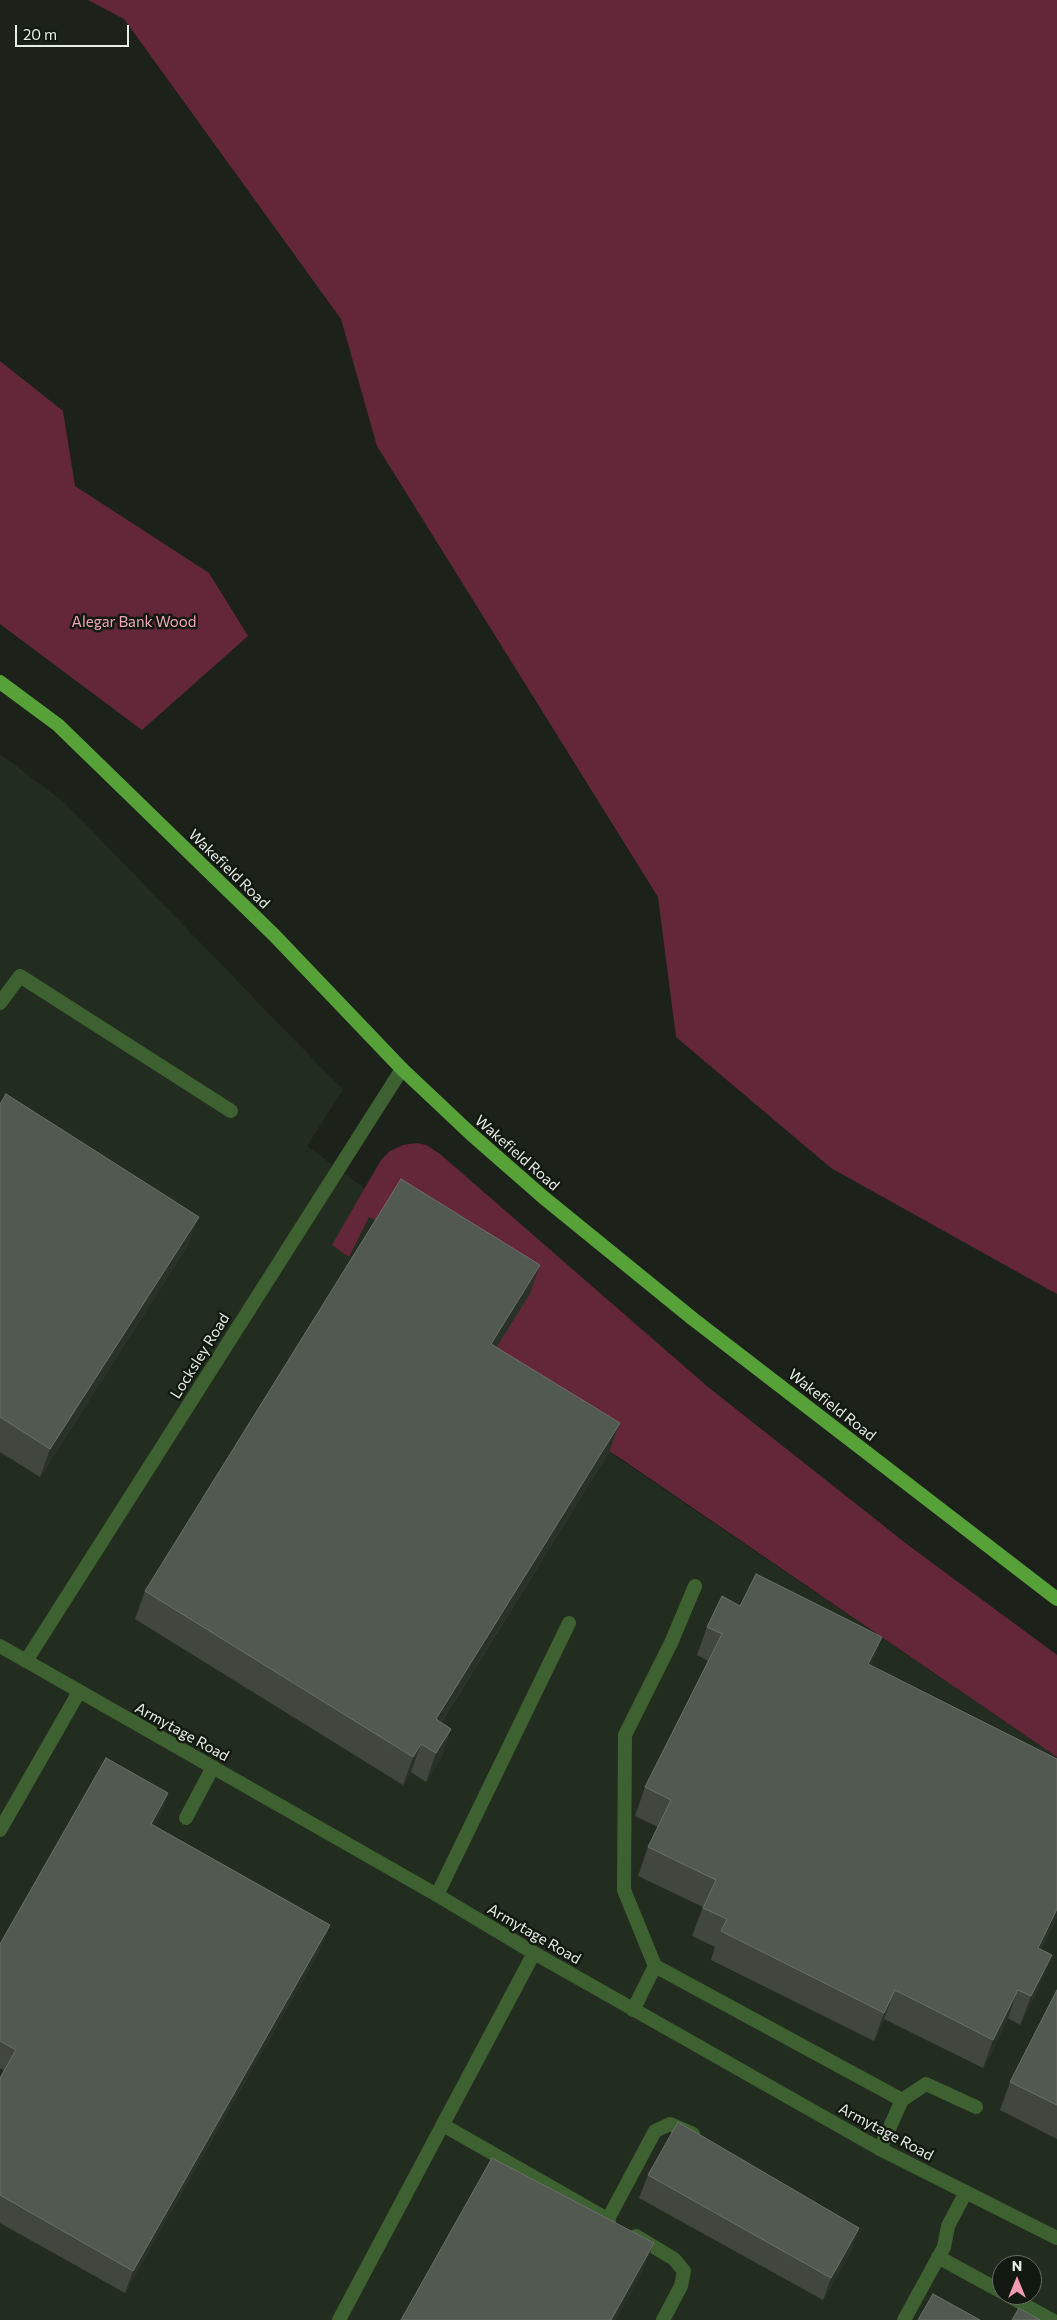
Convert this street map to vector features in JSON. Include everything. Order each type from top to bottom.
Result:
[{"type":"main road","name":"Wakefield Road","points":[[0,682],[58,725],[274,935],[402,1069],[478,1140],[580,1228],[693,1319],[1057,1599]]},
{"type":"street","points":[[0,1003],[20,976],[232,1111]]},
{"type":"street","name":"Locksley Road","points":[[26,1661],[402,1069]]},
{"type":"street","points":[[695,1586],[671,1643],[626,1735],[624,1890],[655,1966],[902,2100]]},
{"type":"street","points":[[437,1896],[569,1623]]},
{"type":"street","name":"Armytage Road","points":[[0,1646],[437,1896],[534,1954],[880,2149],[1057,2238]]},
{"type":"street","points":[[0,1830],[79,1692]]},
{"type":"street","points":[[186,1818],[213,1768]]},
{"type":"street","points":[[339,2320],[534,1954]]},
{"type":"street","points":[[633,2010],[655,1966]]},
{"type":"street","points":[[880,2149],[902,2100],[926,2084],[976,2107]]},
{"type":"street","points":[[608,2219],[655,2131],[670,2124],[676,2125],[702,2140]]},
{"type":"street","points":[[443,2125],[674,2259],[684,2271],[681,2286],[664,2320]]},
{"type":"street","points":[[904,2320],[944,2247],[948,2226],[966,2192]]},
{"type":"street","points":[[938,2257],[992,2287]]},
{"type":"street","points":[[1025,2305],[1052,2320]]},
{"type":"shaded area","points":[[0,754],[65,803],[343,1090],[307,1146],[391,1208],[609,1452],[1057,1757],[1057,2320],[0,2320]]},
{"type":"green space","points":[[88,0],[1057,0],[1057,1294],[831,1168],[676,1037],[658,897],[377,446],[341,319],[124,19]]},
{"type":"green space","name":"Alegar Bank Wood","points":[[0,361],[63,411],[75,486],[209,573],[248,636],[142,730],[0,624]]},
{"type":"green space","points":[[417,1143],[426,1145],[440,1154],[708,1387],[908,1545],[1057,1655],[1057,1757],[620,1458],[481,1372],[381,1223],[369,1217],[349,1257],[332,1245],[381,1160],[390,1151],[403,1145]]},
{"type":"building","points":[[6,1094],[199,1217],[50,1449],[0,1417],[0,1104]]},
{"type":"building","points":[[401,1179],[540,1265],[491,1344],[620,1423],[436,1719],[451,1729],[436,1753],[421,1744],[413,1757],[145,1591]]},
{"type":"building","points":[[756,1574],[882,1637],[868,1664],[1057,1759],[1057,1909],[1038,1948],[1052,1955],[1031,1996],[1018,1990],[993,2040],[895,1990],[884,2013],[721,1931],[727,1919],[703,1908],[716,1880],[648,1847],[671,1800],[645,1787],[722,1634],[707,1627],[722,1596],[740,1606]]},
{"type":"building","points":[[106,1758],[168,1793],[151,1824],[330,1925],[133,2271],[0,2195],[0,2078],[16,2050],[0,2041],[0,1944]]},
{"type":"building","points":[[1057,1990],[1057,2105],[1010,2082]]},
{"type":"building","points":[[678,2122],[859,2228],[831,2278],[648,2175]]},
{"type":"building","points":[[492,2158],[654,2243],[611,2320],[401,2320]]},
{"type":"building","points":[[933,2294],[980,2320],[918,2320]]},
{"type":"building","points":[[1019,2308],[1040,2320],[1012,2320]]}]
